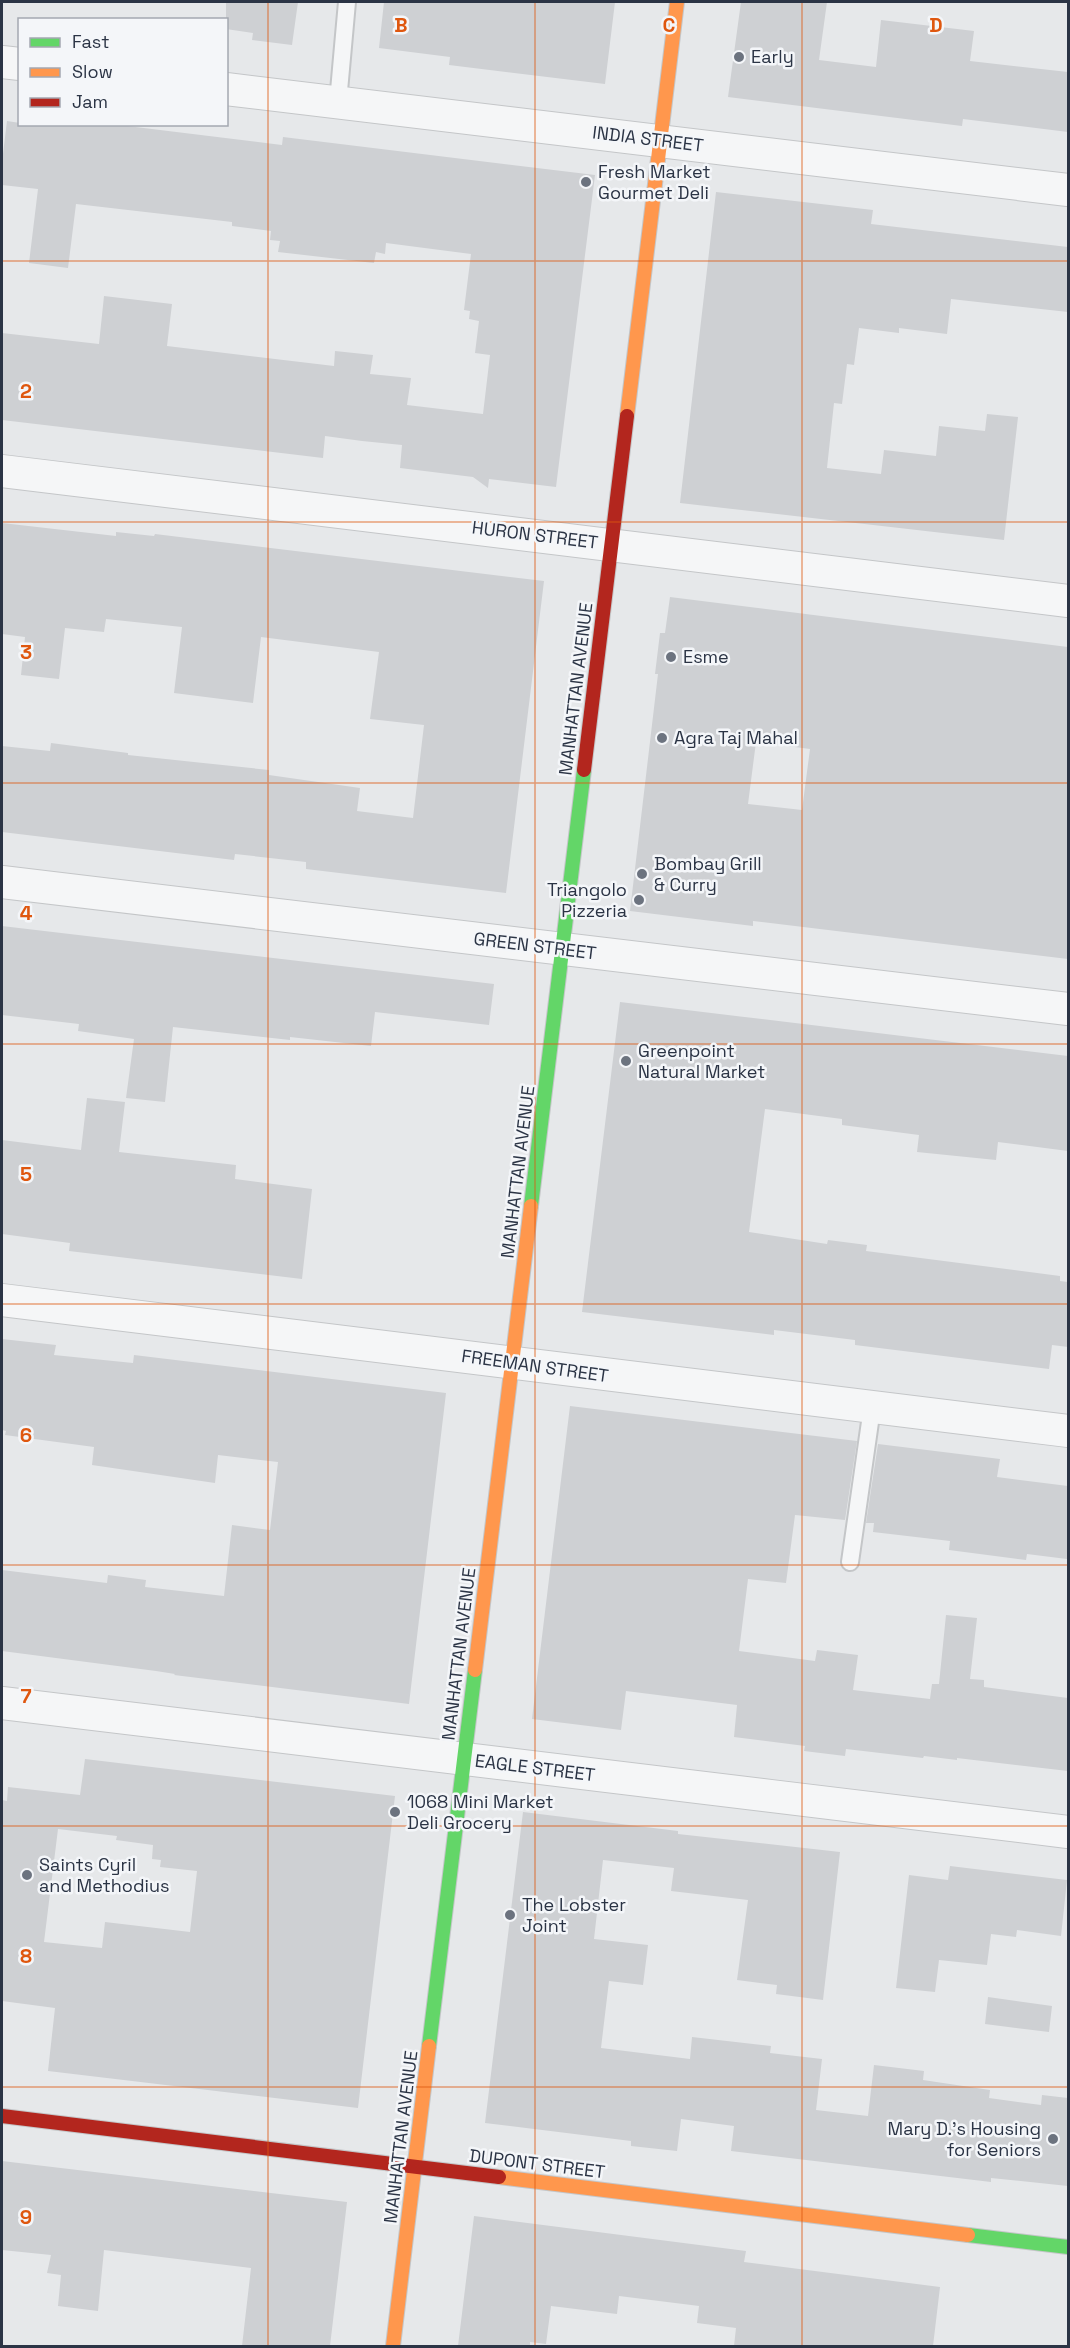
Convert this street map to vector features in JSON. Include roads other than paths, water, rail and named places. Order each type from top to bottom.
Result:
[{"type":"street","name":"MANHATTAN AVENUE","points":[[393,2346],[677,2]]},
{"type":"street","points":[[2,62],[18,64]]},
{"type":"street","name":"INDIA STREET","points":[[228,89],[1068,190]]},
{"type":"street","name":"HURON STREET","points":[[2,471],[1068,601]]},
{"type":"street","name":"GREEN STREET","points":[[2,882],[1068,1009]]},
{"type":"street","name":"FREEMAN STREET","points":[[2,1300],[1068,1431]]},
{"type":"street","name":"EAGLE STREET","points":[[2,1703],[1068,1832]]},
{"type":"street","name":"DUPONT STREET","points":[[2,2116],[1068,2247]]},
{"type":"lane","points":[[338,102],[347,2]]},
{"type":"lane","points":[[850,1562],[872,1408]]},
{"type":"place","name":"Early","points":[[739,57]]},
{"type":"place","name":"Fresh Market Gourmet Deli","points":[[586,182]]},
{"type":"place","name":"Esme","points":[[671,657]]},
{"type":"place","name":"Agra Taj Mahal","points":[[662,738]]},
{"type":"place","name":"Bombay Grill & Curry","points":[[642,874]]},
{"type":"place","name":"Triangolo Pizzeria","points":[[639,900]]},
{"type":"place","name":"Greenpoint Natural Market","points":[[626,1061]]},
{"type":"place","name":"1068 Mini Market Deli Grocery","points":[[395,1812]]},
{"type":"place","name":"Saints Cyril and Methodius","points":[[27,1875]]},
{"type":"place","name":"The Lobster Joint","points":[[510,1915]]},
{"type":"place","name":"Mary D.'s Housing for Seniors","points":[[1053,2139]]}]
